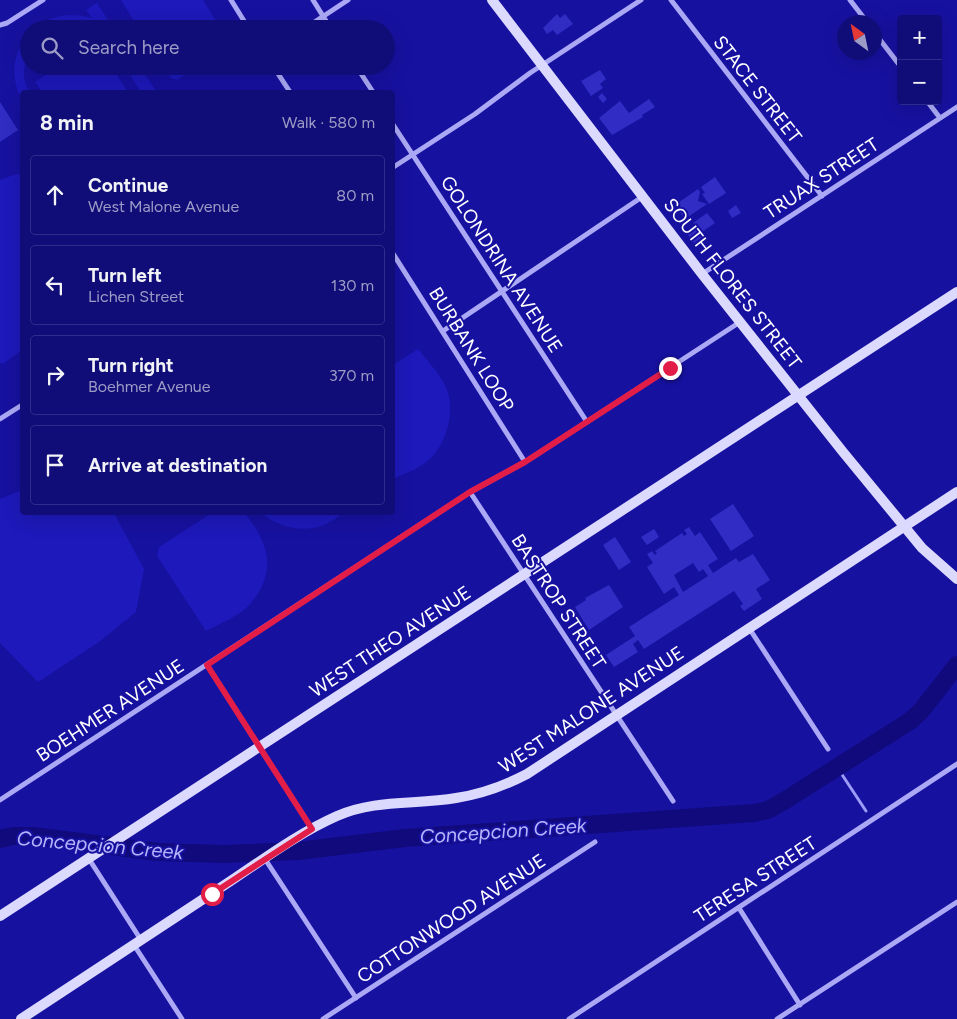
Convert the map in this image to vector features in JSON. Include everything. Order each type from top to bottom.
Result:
[{"type":"street","points":[[0,25],[7,23],[43,0]]},
{"type":"street","points":[[231,0],[243,20]]},
{"type":"street","points":[[313,0],[325,20]]},
{"type":"street","points":[[317,20],[348,0]]},
{"type":"street","name":"SOUTH FLORES STREET","points":[[492,0],[702,274],[904,527],[922,548],[957,579]]},
{"type":"street","points":[[395,166],[475,114],[541,66],[641,0]]},
{"type":"street","name":"STACE STREET","points":[[671,0],[822,196]]},
{"type":"street","points":[[850,0],[862,15]]},
{"type":"street","points":[[882,42],[897,62]]},
{"type":"street","points":[[279,75],[289,90]]},
{"type":"street","points":[[362,75],[372,90]]},
{"type":"street","points":[[930,105],[940,118]]},
{"type":"street","name":"TRUAX STREET","points":[[702,274],[957,107]]},
{"type":"street","name":"GOLONDRINA AVENUE","points":[[395,127],[587,422]]},
{"type":"street","points":[[443,331],[642,197]]},
{"type":"street","name":"BURBANK LOOP","points":[[395,257],[525,462]]},
{"type":"street","name":"WEST THEO AVENUE","points":[[0,916],[957,292]]},
{"type":"street","name":"BOEHMER AVENUE","points":[[0,800],[470,492],[525,462],[741,322]]},
{"type":"street","points":[[0,419],[20,406]]},
{"type":"street","name":"BASTROP STREET","points":[[470,492],[673,801]]},
{"type":"street","name":"WEST MALONE AVENUE","points":[[21,1019],[312,829],[350,812],[381,804],[455,798],[495,789],[527,774],[957,492]]},
{"type":"street","points":[[749,628],[828,749]]},
{"type":"street","points":[[207,665],[312,829]]},
{"type":"street","name":"TERESA STREET","points":[[569,1019],[957,764]]},
{"type":"street","name":"COTTONWOOD AVENUE","points":[[323,1019],[595,842]]},
{"type":"street","points":[[265,859],[356,998]]},
{"type":"street","points":[[86,860],[182,1019]]},
{"type":"street","points":[[777,1019],[957,902]]},
{"type":"street","points":[[739,908],[800,1004]]},
{"type":"shaded area","points":[[121,0],[203,0],[215,20],[133,20]]},
{"type":"shaded area","points":[[97,3],[108,20],[49,20],[68,15],[92,18],[86,10]]},
{"type":"shaded area","points":[[20,46],[20,75],[24,75],[28,90],[20,90],[20,96],[14,74]]},
{"type":"shaded area","points":[[46,75],[117,75],[127,90],[41,90],[35,82]]},
{"type":"shaded area","points":[[130,75],[145,75],[156,90],[140,90]]},
{"type":"shaded area","points":[[169,75],[184,75],[177,80]]},
{"type":"shaded area","points":[[16,174],[20,175],[20,351],[3,364],[0,363],[0,180]]},
{"type":"shaded area","points":[[418,349],[444,383],[450,402],[450,413],[446,434],[436,452],[417,468],[395,478],[395,364]]},
{"type":"shaded area","points":[[20,491],[20,515],[115,515],[144,569],[136,612],[99,642],[38,682],[0,643],[0,499]]},
{"type":"shaded area","points":[[209,515],[246,515],[262,540],[265,549],[267,569],[265,579],[254,600],[243,611],[206,631],[157,556],[159,547]]},
{"type":"shaded area","points":[[265,515],[340,515],[322,526],[304,529],[285,526]]},
{"type":"building","points":[[557,14],[560,18],[565,14],[573,24],[557,35],[553,30],[547,34],[543,28]]},
{"type":"building","points":[[600,70],[606,79],[600,84],[603,88],[591,96],[581,81]]},
{"type":"building","points":[[602,93],[607,99],[603,103],[598,97]]},
{"type":"building","points":[[649,99],[655,107],[642,115],[643,117],[612,135],[599,118],[620,101],[629,113]]},
{"type":"building","points":[[0,102],[18,130],[0,142]]},
{"type":"building","points":[[715,177],[726,193],[709,204],[702,194],[705,193],[701,187]]},
{"type":"building","points":[[698,189],[700,192],[698,201],[707,204],[685,219],[675,205]]},
{"type":"building","points":[[736,205],[741,213],[732,218],[728,211]]},
{"type":"building","points":[[707,213],[715,223],[702,232],[704,236],[694,243],[686,232],[695,226],[693,223]]},
{"type":"building","points":[[733,504],[754,536],[731,551],[710,519]]},
{"type":"building","points":[[689,527],[695,536],[700,532],[718,559],[708,565],[713,573],[736,558],[739,562],[753,554],[770,580],[756,589],[762,599],[744,611],[740,606],[743,604],[734,591],[644,649],[638,640],[633,644],[638,652],[614,667],[606,655],[635,636],[629,627],[679,595],[674,587],[664,594],[647,567],[653,563],[647,554],[652,551],[655,555],[657,553],[655,551],[682,533],[684,536],[687,534],[684,530]],"holes":[[[693,563],[699,572],[703,569],[708,576],[683,592],[674,575]]]},
{"type":"building","points":[[654,529],[659,537],[647,545],[641,537]]},
{"type":"building","points":[[615,537],[631,562],[619,570],[603,545]]},
{"type":"building","points":[[609,585],[623,607],[589,630],[575,607],[586,600],[585,598]]},
{"type":"waterway","name":"Concepcion Creek","points":[[0,839],[13,836],[33,836],[158,852],[223,854],[298,851],[405,838],[754,813],[768,810],[784,801],[910,721],[921,711],[957,665]]},
{"type":"waterway","points":[[837,767],[866,811]]},
{"type":"route","points":[[212,894],[312,829],[207,665],[470,492],[525,462],[670,368]]}]
